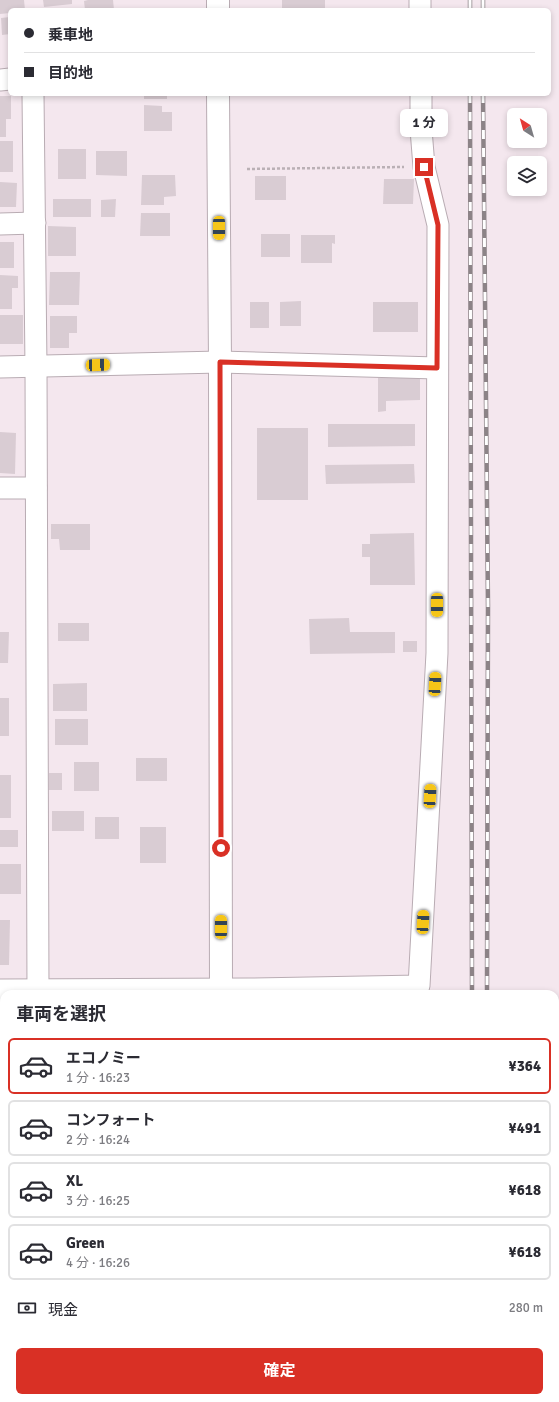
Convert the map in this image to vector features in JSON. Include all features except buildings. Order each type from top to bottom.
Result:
[{"type":"street","points":[[34,96],[36,223],[38,990]]},
{"type":"street","points":[[218,96],[221,990]]},
{"type":"street","points":[[287,990],[420,986],[437,653],[438,225],[424,167],[421,129],[421,96]]},
{"type":"street","points":[[0,224],[36,223]]},
{"type":"street","points":[[0,367],[220,362],[437,368]]},
{"type":"street","points":[[0,488],[36,488]]},
{"type":"path","points":[[246,169],[424,167]]},
{"type":"railway","points":[[470,0],[470,8]]},
{"type":"railway","points":[[483,0],[483,8]]},
{"type":"railway","points":[[470,96],[472,990]]},
{"type":"railway","points":[[483,96],[488,606],[487,990]]},
{"type":"route","points":[[221,848],[220,362],[437,368],[438,225],[424,167]]}]
